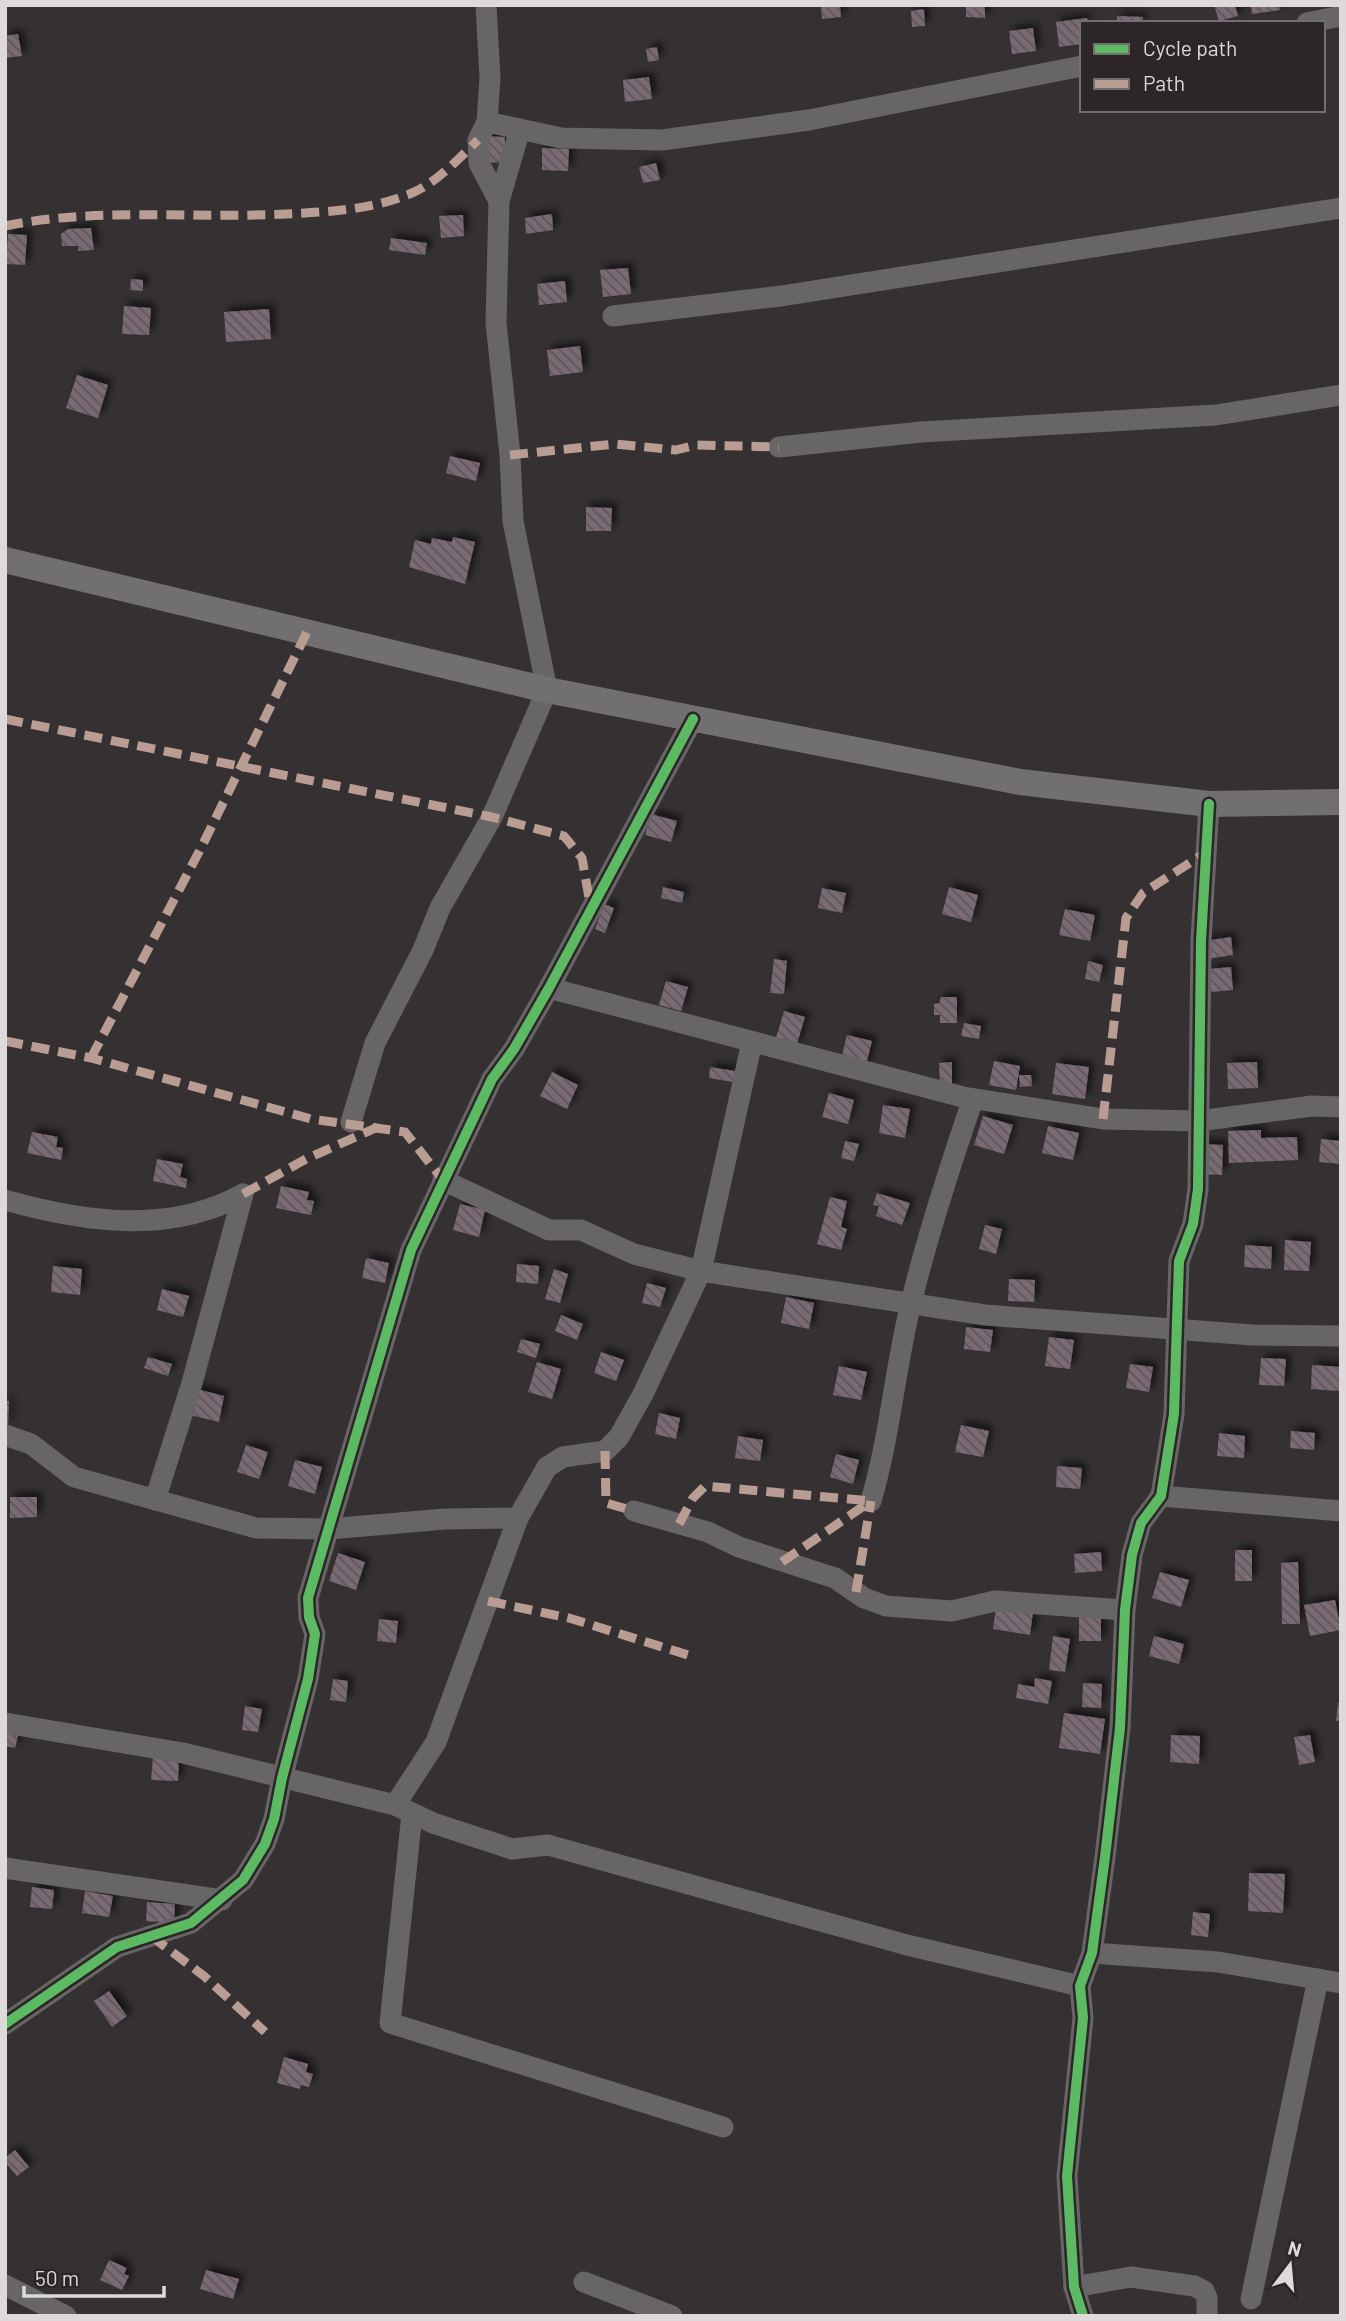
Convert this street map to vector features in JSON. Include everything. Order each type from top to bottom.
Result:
[{"type":"main road","points":[[5,560],[547,690],[1020,782],[1209,804],[1341,802]]},
{"type":"street","points":[[485,5],[490,78],[487,122],[478,140],[479,163],[499,201]]},
{"type":"street","points":[[1317,21],[1341,16]]},
{"type":"street","points":[[487,122],[561,138],[662,140],[810,120],[1080,66]]},
{"type":"street","points":[[351,1122],[381,1031],[423,950],[440,908],[492,817],[547,690],[513,521],[510,455],[496,323],[499,201],[520,129]]},
{"type":"street","points":[[613,316],[781,296],[1341,208]]},
{"type":"street","points":[[779,447],[921,432],[1216,415],[1341,395]]},
{"type":"street","points":[[5,2024],[117,1947],[191,1923],[243,1880],[265,1844],[274,1819],[308,1679],[315,1634],[309,1617],[308,1598],[411,1250],[492,1079],[514,1049],[549,988],[693,719]]},
{"type":"street","points":[[1083,2316],[1074,2287],[1068,2176],[1083,2018],[1080,1986],[1092,1953],[1120,1728],[1125,1610],[1132,1555],[1141,1523],[1161,1496],[1174,1414],[1179,1261],[1193,1224],[1198,1189],[1203,876],[1209,804]]},
{"type":"street","points":[[549,988],[974,1099],[1103,1119],[1198,1121],[1312,1106],[1341,1107]]},
{"type":"street","points":[[723,2127],[390,2023],[403,1809],[436,1742],[518,1518],[547,1467],[563,1457],[605,1451],[619,1437],[643,1394],[701,1270],[752,1042]]},
{"type":"street","points":[[872,1501],[883,1461],[911,1303],[944,1182],[974,1099]]},
{"type":"street","points":[[443,1180],[550,1230],[581,1230],[634,1254],[701,1270],[985,1315],[1295,1337],[1341,1336]]},
{"type":"street","points":[[5,1200],[34,1209],[109,1220],[148,1222],[217,1209],[243,1194],[192,1383],[155,1500]]},
{"type":"street","points":[[5,1435],[31,1444],[74,1477],[256,1528],[329,1528],[445,1519],[518,1518]]},
{"type":"street","points":[[1161,1496],[1341,1511]]},
{"type":"street","points":[[634,1511],[708,1532],[739,1548],[835,1578],[864,1598],[886,1606],[952,1611],[995,1601],[1125,1610]]},
{"type":"street","points":[[5,1723],[183,1753],[403,1809],[512,1849],[548,1844],[907,1945],[1080,1986]]},
{"type":"street","points":[[5,1868],[222,1900]]},
{"type":"street","points":[[1092,1953],[1218,1962],[1341,1983]]},
{"type":"street","points":[[1251,2299],[1318,1979]]},
{"type":"street","points":[[1074,2287],[1131,2277],[1194,2286],[1204,2291],[1207,2298],[1207,2316]]},
{"type":"street","points":[[584,2282],[618,2306],[672,2316]]},
{"type":"street","points":[[5,2285],[66,2316]]},
{"type":"building","points":[[840,5],[841,17],[822,19],[821,6]]},
{"type":"building","points":[[966,5],[985,5],[985,18],[966,17]]},
{"type":"building","points":[[1214,5],[1235,5],[1238,16],[1219,21]]},
{"type":"building","points":[[1251,5],[1279,5],[1280,10],[1252,14]]},
{"type":"building","points":[[924,9],[925,26],[912,27],[911,11]]},
{"type":"building","points":[[1117,16],[1143,17],[1143,21],[1117,21]]},
{"type":"building","points":[[1087,18],[1088,21],[1080,21],[1080,44],[1059,47],[1056,22]]},
{"type":"building","points":[[1033,28],[1036,51],[1012,54],[1009,31]]},
{"type":"building","points":[[18,34],[22,56],[5,58],[5,36]]},
{"type":"building","points":[[657,47],[659,60],[648,62],[646,49]]},
{"type":"building","points":[[649,77],[652,99],[625,102],[623,80]]},
{"type":"building","points":[[483,136],[505,137],[504,163],[482,162]]},
{"type":"building","points":[[542,148],[569,149],[568,171],[542,170]]},
{"type":"building","points":[[656,163],[660,180],[643,183],[639,167]]},
{"type":"building","points":[[552,214],[553,230],[526,234],[525,218]]},
{"type":"building","points":[[463,215],[464,236],[441,238],[439,216]]},
{"type":"building","points":[[91,228],[94,250],[78,251],[78,246],[62,246],[61,234],[68,229]]},
{"type":"building","points":[[8,234],[27,235],[25,265],[6,264]]},
{"type":"building","points":[[391,238],[427,243],[425,255],[389,250]]},
{"type":"building","points":[[628,268],[631,294],[603,297],[600,270]]},
{"type":"building","points":[[131,279],[143,280],[143,291],[130,290]]},
{"type":"building","points":[[565,281],[567,302],[539,305],[537,284]]},
{"type":"building","points":[[124,306],[151,308],[149,335],[122,334]]},
{"type":"building","points":[[269,309],[271,339],[226,342],[224,312]]},
{"type":"building","points":[[580,346],[583,372],[550,376],[547,350]]},
{"type":"building","points":[[77,375],[108,385],[98,418],[66,408]]},
{"type":"building","points":[[450,456],[480,463],[476,481],[446,473]]},
{"type":"building","points":[[586,507],[612,508],[611,531],[586,531]]},
{"type":"building","points":[[453,537],[475,542],[465,584],[409,567],[415,540],[431,544],[432,538],[452,542]]},
{"type":"building","points":[[651,814],[677,821],[671,842],[645,835]]},
{"type":"building","points":[[663,887],[684,892],[682,903],[661,898]]},
{"type":"building","points":[[949,887],[978,895],[971,922],[942,914]]},
{"type":"building","points":[[822,888],[846,893],[842,913],[818,908]]},
{"type":"building","points":[[604,904],[614,908],[605,933],[595,929]]},
{"type":"building","points":[[1065,909],[1095,915],[1090,941],[1059,935]]},
{"type":"building","points":[[1231,937],[1233,955],[1206,959],[1204,941]]},
{"type":"building","points":[[774,959],[787,961],[784,994],[770,993]]},
{"type":"building","points":[[1088,961],[1103,965],[1099,982],[1085,979]]},
{"type":"building","points":[[1231,967],[1233,990],[1211,992],[1209,969]]},
{"type":"building","points":[[666,981],[688,987],[681,1011],[659,1005]]},
{"type":"building","points":[[941,997],[957,997],[957,1023],[940,1023],[940,1015],[934,1015],[934,1004],[939,1003]]},
{"type":"building","points":[[784,1011],[805,1017],[796,1047],[775,1041]]},
{"type":"building","points":[[964,1023],[981,1026],[979,1039],[961,1036]]},
{"type":"building","points":[[847,1035],[872,1041],[865,1069],[840,1063]]},
{"type":"building","points":[[994,1061],[1020,1066],[1016,1090],[989,1085]]},
{"type":"building","points":[[952,1062],[952,1089],[940,1089],[939,1063]]},
{"type":"building","points":[[1257,1062],[1258,1088],[1228,1089],[1227,1063]]},
{"type":"building","points":[[1056,1063],[1089,1067],[1085,1099],[1052,1094]]},
{"type":"building","points":[[710,1067],[735,1071],[733,1082],[709,1078]]},
{"type":"building","points":[[552,1072],[578,1085],[567,1109],[540,1096]]},
{"type":"building","points":[[1019,1075],[1031,1075],[1032,1086],[1020,1087]]},
{"type":"building","points":[[829,1093],[854,1100],[848,1124],[822,1117]]},
{"type":"building","points":[[883,1105],[910,1109],[905,1138],[879,1133]]},
{"type":"building","points":[[983,1116],[1013,1125],[1004,1154],[974,1145]]},
{"type":"building","points":[[1048,1126],[1079,1133],[1073,1160],[1042,1153]]},
{"type":"building","points":[[1261,1130],[1261,1138],[1297,1137],[1298,1160],[1229,1163],[1228,1131]]},
{"type":"building","points":[[32,1132],[58,1137],[56,1147],[63,1148],[61,1160],[27,1153]]},
{"type":"building","points":[[1321,1139],[1341,1141],[1341,1164],[1319,1162]]},
{"type":"building","points":[[845,1141],[859,1144],[854,1161],[841,1158]]},
{"type":"building","points":[[1201,1144],[1223,1145],[1222,1175],[1200,1174]]},
{"type":"building","points":[[157,1159],[183,1164],[180,1177],[187,1179],[186,1188],[153,1181]]},
{"type":"building","points":[[281,1186],[309,1192],[307,1200],[314,1201],[311,1215],[276,1208]]},
{"type":"building","points":[[877,1193],[910,1203],[902,1225],[876,1216],[879,1206],[873,1205]]},
{"type":"building","points":[[830,1197],[847,1201],[841,1227],[847,1229],[841,1250],[817,1244]]},
{"type":"building","points":[[460,1204],[485,1210],[479,1237],[453,1230]]},
{"type":"building","points":[[985,1225],[1002,1229],[996,1254],[979,1249]]},
{"type":"building","points":[[1285,1240],[1311,1242],[1309,1271],[1284,1270]]},
{"type":"building","points":[[1245,1245],[1272,1247],[1271,1269],[1244,1267]]},
{"type":"building","points":[[366,1258],[389,1263],[385,1283],[362,1278]]},
{"type":"building","points":[[517,1264],[539,1266],[538,1284],[516,1282]]},
{"type":"building","points":[[53,1266],[82,1269],[80,1295],[51,1292]]},
{"type":"building","points":[[554,1269],[568,1274],[560,1303],[545,1299]]},
{"type":"building","points":[[1009,1279],[1035,1280],[1034,1302],[1008,1301]]},
{"type":"building","points":[[647,1283],[666,1288],[660,1307],[642,1303]]},
{"type":"building","points":[[162,1289],[189,1296],[183,1317],[157,1310]]},
{"type":"building","points":[[786,1297],[814,1303],[809,1329],[781,1323]]},
{"type":"building","points":[[561,1315],[583,1324],[577,1340],[555,1331]]},
{"type":"building","points":[[966,1327],[993,1330],[990,1352],[964,1349]]},
{"type":"building","points":[[1049,1337],[1074,1340],[1070,1369],[1045,1366]]},
{"type":"building","points":[[521,1339],[540,1344],[536,1358],[517,1352]]},
{"type":"building","points":[[601,1352],[624,1360],[616,1381],[594,1373]]},
{"type":"building","points":[[148,1357],[172,1364],[168,1376],[144,1368]]},
{"type":"building","points":[[1261,1358],[1286,1359],[1284,1386],[1259,1385]]},
{"type":"building","points":[[537,1362],[561,1369],[552,1399],[528,1392]]},
{"type":"building","points":[[1130,1364],[1153,1367],[1149,1392],[1126,1388]]},
{"type":"building","points":[[1312,1365],[1341,1367],[1339,1391],[1311,1389]]},
{"type":"building","points":[[839,1366],[867,1372],[861,1400],[833,1395]]},
{"type":"building","points":[[193,1388],[224,1396],[219,1422],[186,1414]]},
{"type":"building","points":[[5,1401],[9,1401],[8,1427],[5,1427]]},
{"type":"building","points":[[659,1413],[680,1418],[676,1439],[655,1434]]},
{"type":"building","points":[[961,1425],[989,1431],[983,1457],[955,1452]]},
{"type":"building","points":[[1291,1431],[1315,1433],[1314,1450],[1290,1448]]},
{"type":"building","points":[[1219,1433],[1245,1436],[1244,1458],[1217,1456]]},
{"type":"building","points":[[738,1436],[763,1440],[760,1461],[735,1458]]},
{"type":"building","points":[[246,1445],[268,1452],[259,1479],[237,1472]]},
{"type":"building","points":[[836,1454],[859,1460],[853,1484],[830,1477]]},
{"type":"building","points":[[295,1460],[322,1467],[315,1494],[288,1486]]},
{"type":"building","points":[[1057,1466],[1082,1468],[1080,1489],[1056,1487]]},
{"type":"building","points":[[10,1497],[37,1497],[37,1517],[10,1518]]},
{"type":"building","points":[[1235,1550],[1252,1550],[1252,1581],[1235,1581]]},
{"type":"building","points":[[1101,1552],[1102,1571],[1075,1573],[1074,1554]]},
{"type":"building","points":[[338,1553],[365,1562],[356,1590],[329,1581]]},
{"type":"building","points":[[1298,1562],[1300,1624],[1282,1624],[1281,1563]]},
{"type":"building","points":[[1160,1572],[1189,1580],[1181,1607],[1152,1598]]},
{"type":"building","points":[[1335,1600],[1341,1630],[1310,1636],[1304,1605]]},
{"type":"building","points":[[996,1607],[1033,1612],[1030,1635],[993,1629]]},
{"type":"building","points":[[1079,1613],[1101,1613],[1101,1641],[1079,1641]]},
{"type":"building","points":[[379,1619],[398,1621],[396,1643],[377,1641]]},
{"type":"building","points":[[1053,1636],[1070,1639],[1065,1672],[1049,1670]]},
{"type":"building","points":[[1154,1636],[1184,1644],[1179,1664],[1149,1656]]},
{"type":"building","points":[[1035,1678],[1052,1681],[1048,1704],[1016,1698],[1018,1684],[1034,1687]]},
{"type":"building","points":[[333,1679],[348,1681],[346,1702],[330,1700]]},
{"type":"building","points":[[1083,1683],[1102,1684],[1101,1708],[1082,1707]]},
{"type":"building","points":[[1341,1702],[1341,1720],[1336,1721],[1338,1703]]},
{"type":"building","points":[[245,1706],[262,1709],[258,1732],[242,1730]]},
{"type":"building","points":[[1064,1713],[1105,1719],[1100,1754],[1059,1748]]},
{"type":"building","points":[[5,1724],[20,1728],[15,1748],[5,1746]]},
{"type":"building","points":[[1171,1735],[1200,1736],[1199,1764],[1170,1762]]},
{"type":"building","points":[[1310,1735],[1315,1762],[1299,1765],[1294,1737]]},
{"type":"building","points":[[153,1757],[179,1758],[178,1781],[151,1780]]},
{"type":"building","points":[[1249,1873],[1285,1874],[1283,1913],[1248,1911]]},
{"type":"building","points":[[32,1887],[54,1890],[52,1909],[30,1907]]},
{"type":"building","points":[[85,1891],[113,1896],[109,1917],[82,1913]]},
{"type":"building","points":[[147,1902],[175,1904],[174,1923],[146,1921]]},
{"type":"building","points":[[1193,1912],[1210,1914],[1208,1937],[1191,1935]]},
{"type":"building","points":[[109,1991],[127,2016],[112,2027],[94,2001]]},
{"type":"building","points":[[284,2057],[308,2064],[306,2072],[313,2074],[309,2087],[301,2085],[300,2089],[277,2083]]},
{"type":"building","points":[[15,2150],[29,2167],[17,2176],[5,2162],[5,2158]]},
{"type":"building","points":[[109,2260],[127,2268],[124,2274],[129,2276],[122,2290],[100,2280]]},
{"type":"building","points":[[206,2270],[239,2279],[233,2299],[200,2289]]},
{"type":"marked path","points":[[5,226],[40,220],[110,215],[286,214],[363,207],[417,191],[445,171],[478,140]]},
{"type":"marked path","points":[[510,455],[615,444],[676,450],[696,445],[779,447]]},
{"type":"marked path","points":[[91,1058],[201,848],[307,632]]},
{"type":"marked path","points":[[5,719],[492,817],[564,836],[582,858],[591,909]]},
{"type":"marked path","points":[[1103,1119],[1126,918],[1143,893],[1205,853]]},
{"type":"marked path","points":[[5,1041],[91,1058],[311,1119],[405,1132],[443,1180]]},
{"type":"marked path","points":[[243,1194],[306,1159],[378,1127]]},
{"type":"marked path","points":[[605,1451],[606,1503],[634,1511]]},
{"type":"marked path","points":[[679,1524],[693,1498],[705,1486],[871,1501]]},
{"type":"marked path","points":[[782,1562],[871,1501]]},
{"type":"marked path","points":[[856,1592],[871,1501]]},
{"type":"marked path","points":[[488,1601],[569,1618],[688,1655]]},
{"type":"marked path","points":[[151,1936],[204,1976],[265,2032]]},
{"type":"cycle path","points":[[5,2024],[117,1947],[191,1923],[243,1880],[265,1844],[274,1819],[308,1679],[315,1634],[309,1617],[308,1598],[411,1250],[492,1079],[514,1049],[549,988],[693,719]]},
{"type":"cycle path","points":[[1083,2316],[1074,2287],[1067,2176],[1083,2018],[1080,1986],[1092,1953],[1105,1857],[1120,1728],[1125,1610],[1132,1555],[1141,1523],[1161,1496],[1174,1414],[1179,1261],[1193,1224],[1198,1189],[1201,940],[1209,804]]}]
